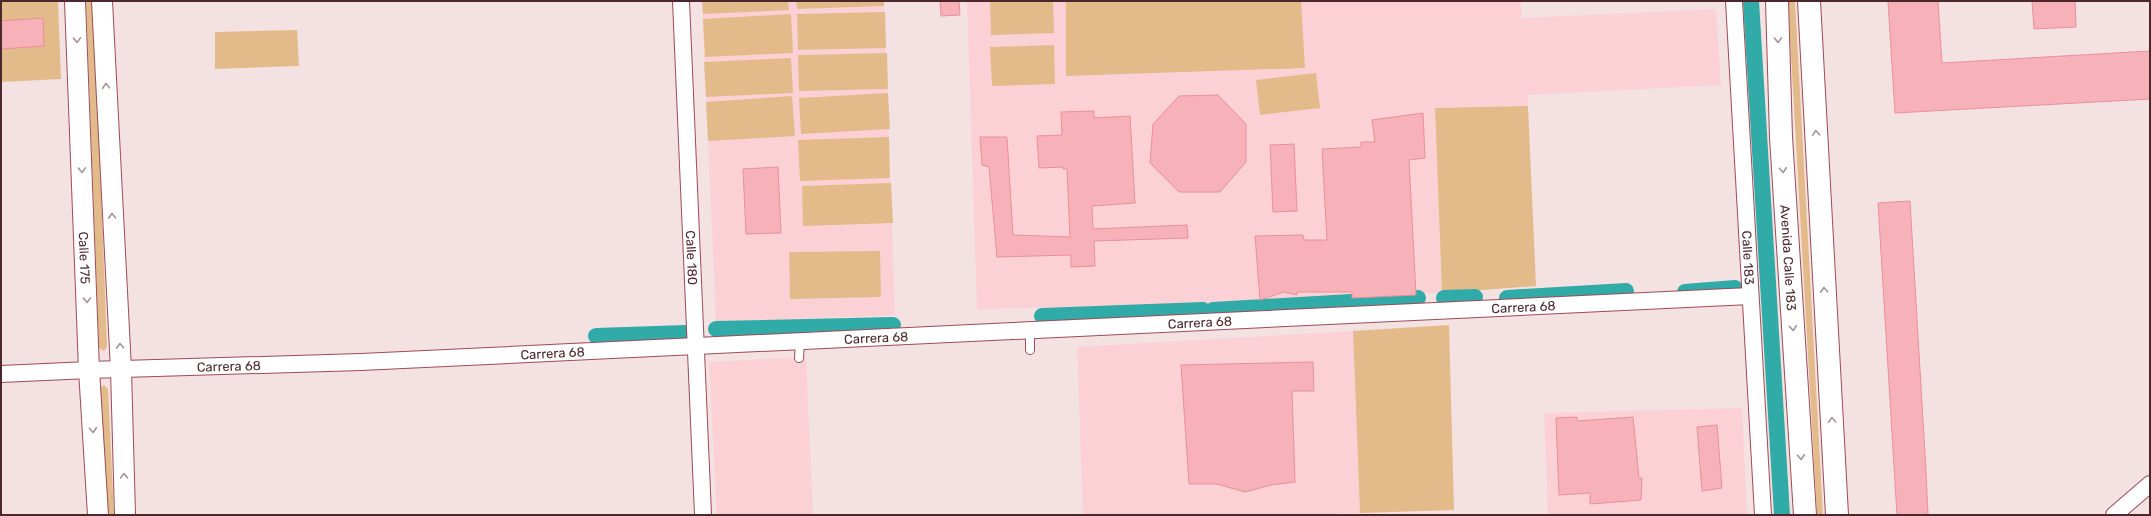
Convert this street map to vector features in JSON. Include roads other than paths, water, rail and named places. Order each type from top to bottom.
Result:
[{"type":"main road","name":"Avenida Calle 183","points":[[1777,1],[1781,138],[1805,515]]},
{"type":"main road","points":[[1809,1],[1837,515]]},
{"type":"street","name":"Calle 175","points":[[75,1],[89,370],[98,515]]},
{"type":"street","points":[[102,1],[121,369],[125,515]]},
{"type":"street","name":"Calle 180","points":[[681,1],[703,515]]},
{"type":"street","name":"Calle 183","points":[[1734,1],[1763,515]]},
{"type":"street","name":"Carrera 68","points":[[1,374],[89,370],[353,363],[696,348],[799,350],[1030,331],[1750,296]]},
{"type":"street","points":[[2114,515],[2150,484]]},
{"type":"lane","points":[[1030,331],[1030,350]]},
{"type":"waterway","points":[[1751,1],[1782,515]]},
{"type":"waterway","points":[[1685,292],[1735,288]]},
{"type":"waterway","points":[[1507,298],[1626,291]]},
{"type":"waterway","points":[[1444,298],[1475,297]]},
{"type":"waterway","points":[[1213,310],[1418,298]]},
{"type":"waterway","points":[[1042,316],[1203,310]]},
{"type":"waterway","points":[[716,329],[893,325]]},
{"type":"waterway","points":[[596,336],[686,333]]}]
